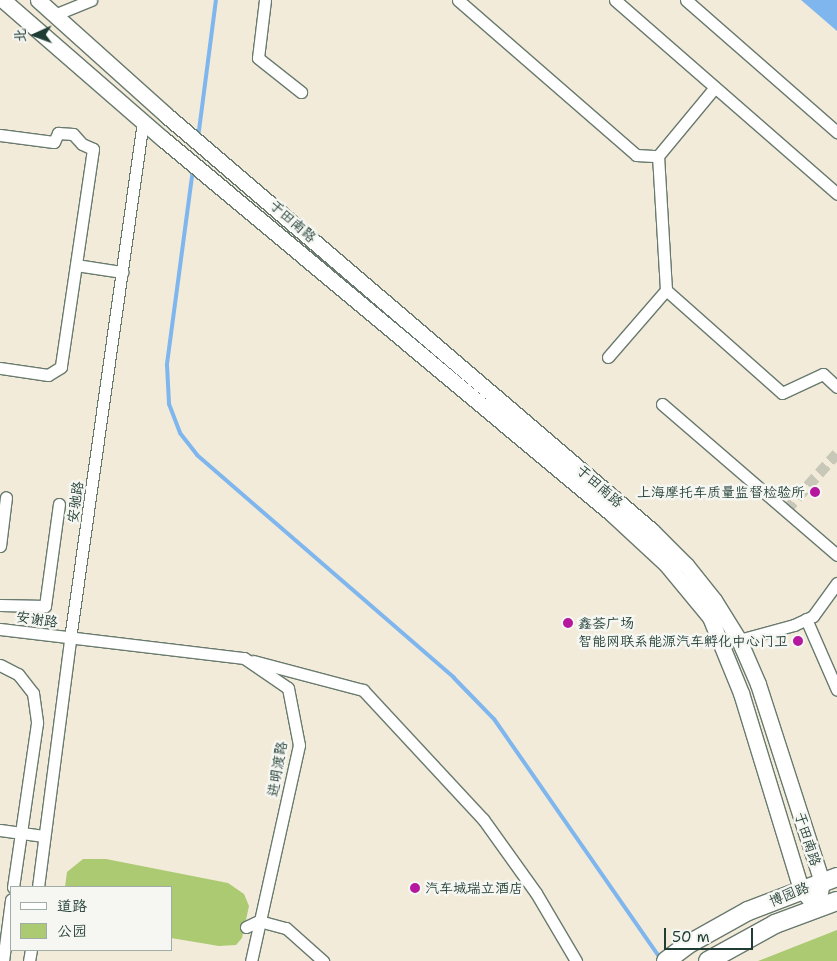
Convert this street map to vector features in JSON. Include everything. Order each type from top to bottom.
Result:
[{"type":"main road","name":"博园路","points":[[666,961],[687,945],[748,911],[829,879]]},
{"type":"main road","name":"博园路","points":[[708,961],[775,924],[837,901]]},
{"type":"street","name":"于田南路","points":[[4,0],[163,139],[546,449],[652,531],[686,566],[714,600],[739,640],[758,684],[829,879],[818,908],[801,889],[741,693],[710,617],[666,564],[546,449],[38,0]]},
{"type":"street","points":[[265,0],[258,58],[301,92]]},
{"type":"street","points":[[458,0],[636,155],[658,156]]},
{"type":"street","points":[[614,0],[837,194]]},
{"type":"street","points":[[686,0],[837,132]]},
{"type":"street","points":[[54,15],[88,1]]},
{"type":"street","points":[[608,357],[666,290],[658,156],[715,87]]},
{"type":"street","name":"安驰路","points":[[38,886],[70,638],[143,121]]},
{"type":"street","points":[[0,135],[54,142],[58,132],[73,134],[82,144],[93,149],[61,367],[48,375],[0,368]]},
{"type":"street","points":[[76,265],[122,272]]},
{"type":"street","points":[[666,290],[782,394],[823,374],[837,387]]},
{"type":"street","points":[[662,404],[837,555]]},
{"type":"street","points":[[0,546],[6,497]]},
{"type":"street","points":[[0,605],[45,606],[59,504]]},
{"type":"street","points":[[739,640],[806,620],[813,616],[837,583]]},
{"type":"street","points":[[806,620],[837,690]]},
{"type":"street","name":"安谢路","points":[[0,629],[70,638]]},
{"type":"street","name":"进明渡路","points":[[70,638],[244,658],[288,688],[299,745],[250,961]]},
{"type":"street","points":[[244,658],[363,690],[482,819],[536,893],[576,961]]},
{"type":"street","points":[[0,665],[18,674],[33,693],[37,723],[13,886]]},
{"type":"street","points":[[0,830],[44,836]]},
{"type":"street","points":[[3,961],[10,908]]},
{"type":"street","points":[[246,926],[259,921],[286,928],[323,961]]},
{"type":"green space","points":[[83,859],[106,859],[228,883],[244,894],[249,906],[242,938],[236,945],[219,946],[172,938],[172,886],[65,886],[67,872]]},
{"type":"green space","points":[[837,930],[837,961],[758,961]]},
{"type":"water","points":[[801,0],[837,0],[837,31]]},
{"type":"waterway","points":[[198,138],[216,0]]},
{"type":"waterway","points":[[193,169],[167,365],[169,404],[180,433],[197,455],[454,678],[494,719],[661,959]]},
{"type":"tunnel","points":[[786,510],[837,453]]},
{"type":"place","name":"上海摩托车质量监督检验所","points":[[815,492]]},
{"type":"place","name":"鑫荟广场","points":[[568,623]]},
{"type":"place","name":"智能网联系能源汽车孵化中心门卫","points":[[798,641]]},
{"type":"place","name":"汽车城瑞立酒店","points":[[415,888]]}]
